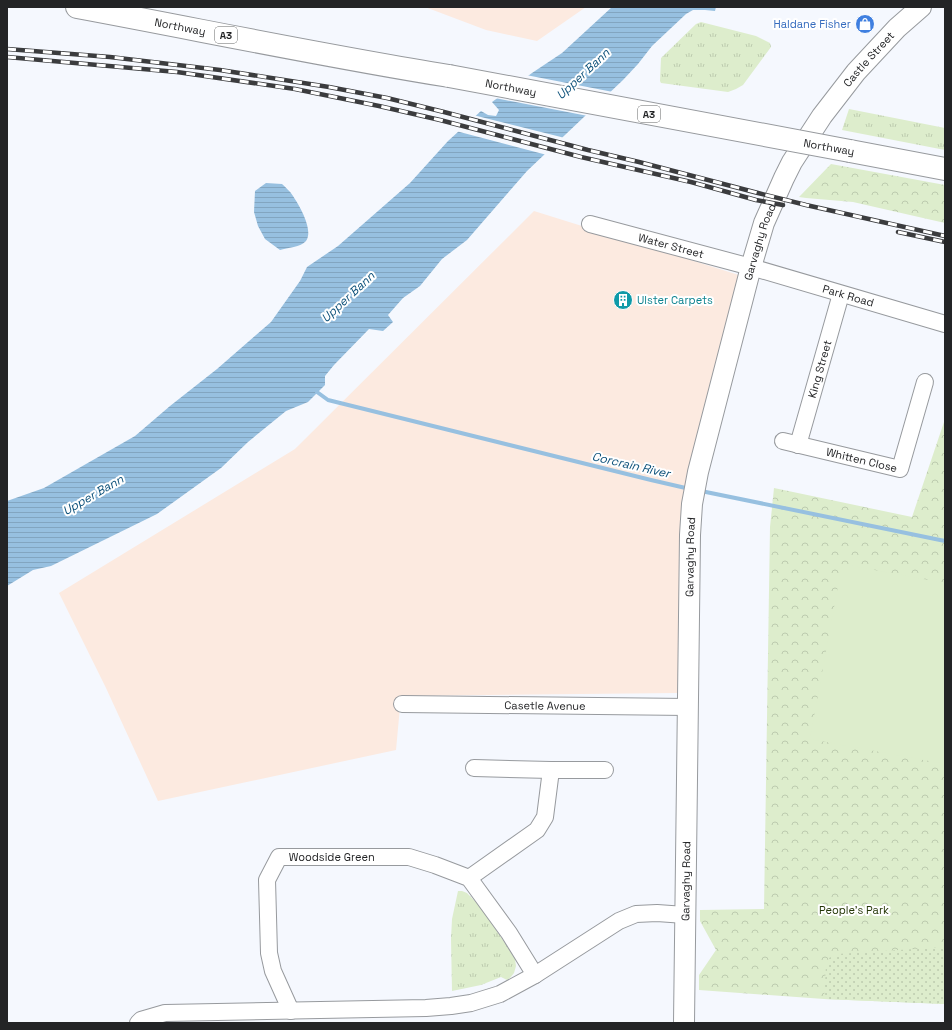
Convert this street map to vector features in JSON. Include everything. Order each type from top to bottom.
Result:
[{"type":"highway","name":"Northway","points":[[77,7],[302,51],[449,76],[945,169]]},
{"type":"main road","name":"Castle Street","points":[[822,116],[863,64],[897,28],[921,7]]},
{"type":"main road","name":"Garvaghy Road","points":[[684,1023],[690,535],[692,504],[698,472],[751,267],[764,223],[792,162],[822,116]]},
{"type":"street","name":"Water Street","points":[[590,224],[751,267]]},
{"type":"street","name":"Park Road","points":[[751,267],[945,324]]},
{"type":"street","name":"King Street","points":[[790,443],[841,294]]},
{"type":"street","name":"Whitten Close","points":[[790,443],[900,469],[925,382]]},
{"type":"street","name":"Casetle Avenue","points":[[402,704],[688,707]]},
{"type":"street","points":[[474,768],[605,770]]},
{"type":"street","points":[[535,975],[509,933],[470,878],[537,830],[545,817],[551,770]]},
{"type":"street","name":"Woodside Green","points":[[291,1011],[273,971],[269,953],[267,880],[279,857],[409,857],[435,864],[470,878]]},
{"type":"street","points":[[138,1023],[141,1020],[164,1014],[426,1008],[471,1003],[500,994],[535,975],[619,921],[636,914],[657,913],[685,915]]},
{"type":"shaded area","points":[[425,7],[586,7],[537,41],[486,30]]},
{"type":"shaded area","points":[[534,211],[742,276],[683,500],[678,693],[401,696],[396,750],[158,801],[106,688],[59,593],[295,449]]},
{"type":"green space","points":[[701,22],[756,36],[770,43],[771,47],[743,85],[728,92],[661,83],[661,58],[696,24]]},
{"type":"green space","points":[[849,109],[945,128],[945,150],[842,130]]},
{"type":"green space","points":[[831,164],[945,185],[945,223],[853,202],[799,197]]},
{"type":"green space","name":"People's Park","points":[[945,419],[945,1004],[824,999],[699,990],[699,975],[716,950],[700,921],[700,910],[764,909],[770,527],[774,488],[912,517]]},
{"type":"green space","points":[[842,564],[945,583],[945,764],[810,739]]},
{"type":"green space","points":[[458,891],[467,893],[479,905],[515,959],[516,966],[514,973],[507,980],[501,977],[481,985],[452,991],[452,919]]},
{"type":"green space","points":[[945,947],[945,1004],[824,999],[826,965],[829,958],[837,954]]},
{"type":"water","name":"Upper Bann","points":[[612,7],[716,7],[715,11],[693,10],[686,14],[652,46],[623,80],[527,171],[467,240],[442,259],[420,286],[403,298],[388,315],[393,322],[383,331],[369,329],[334,365],[325,376],[325,385],[308,402],[286,411],[248,442],[221,468],[157,514],[51,566],[33,570],[7,586],[7,501],[44,488],[135,436],[217,369],[271,322],[300,281],[307,267],[338,246],[410,183],[448,141],[481,111],[488,115],[496,116],[499,110],[492,102],[562,53]]},
{"type":"water","points":[[266,183],[282,184],[296,200],[307,224],[308,236],[304,243],[280,250],[265,239],[258,226],[254,212],[255,191]]},
{"type":"pier","points":[[526,75],[613,92],[588,116],[495,98]]},
{"type":"pier","points":[[473,115],[565,138],[547,155],[456,131]]},
{"type":"waterway","name":"Corcrain River","points":[[317,392],[328,400],[690,489]]},
{"type":"waterway","name":"Corcrain River","points":[[701,491],[945,541]]},
{"type":"railway","points":[[7,49],[110,57],[220,70],[329,87],[387,98],[806,205],[945,236]]},
{"type":"railway","points":[[7,57],[177,72],[295,89],[440,120],[581,157],[691,182],[756,200],[783,205]]},
{"type":"railway","points":[[898,232],[945,242]]},
{"type":"place","name":"Haldane Fisher","points":[[865,24]]},
{"type":"place","name":"Ulster Carpets","points":[[623,300]]}]
